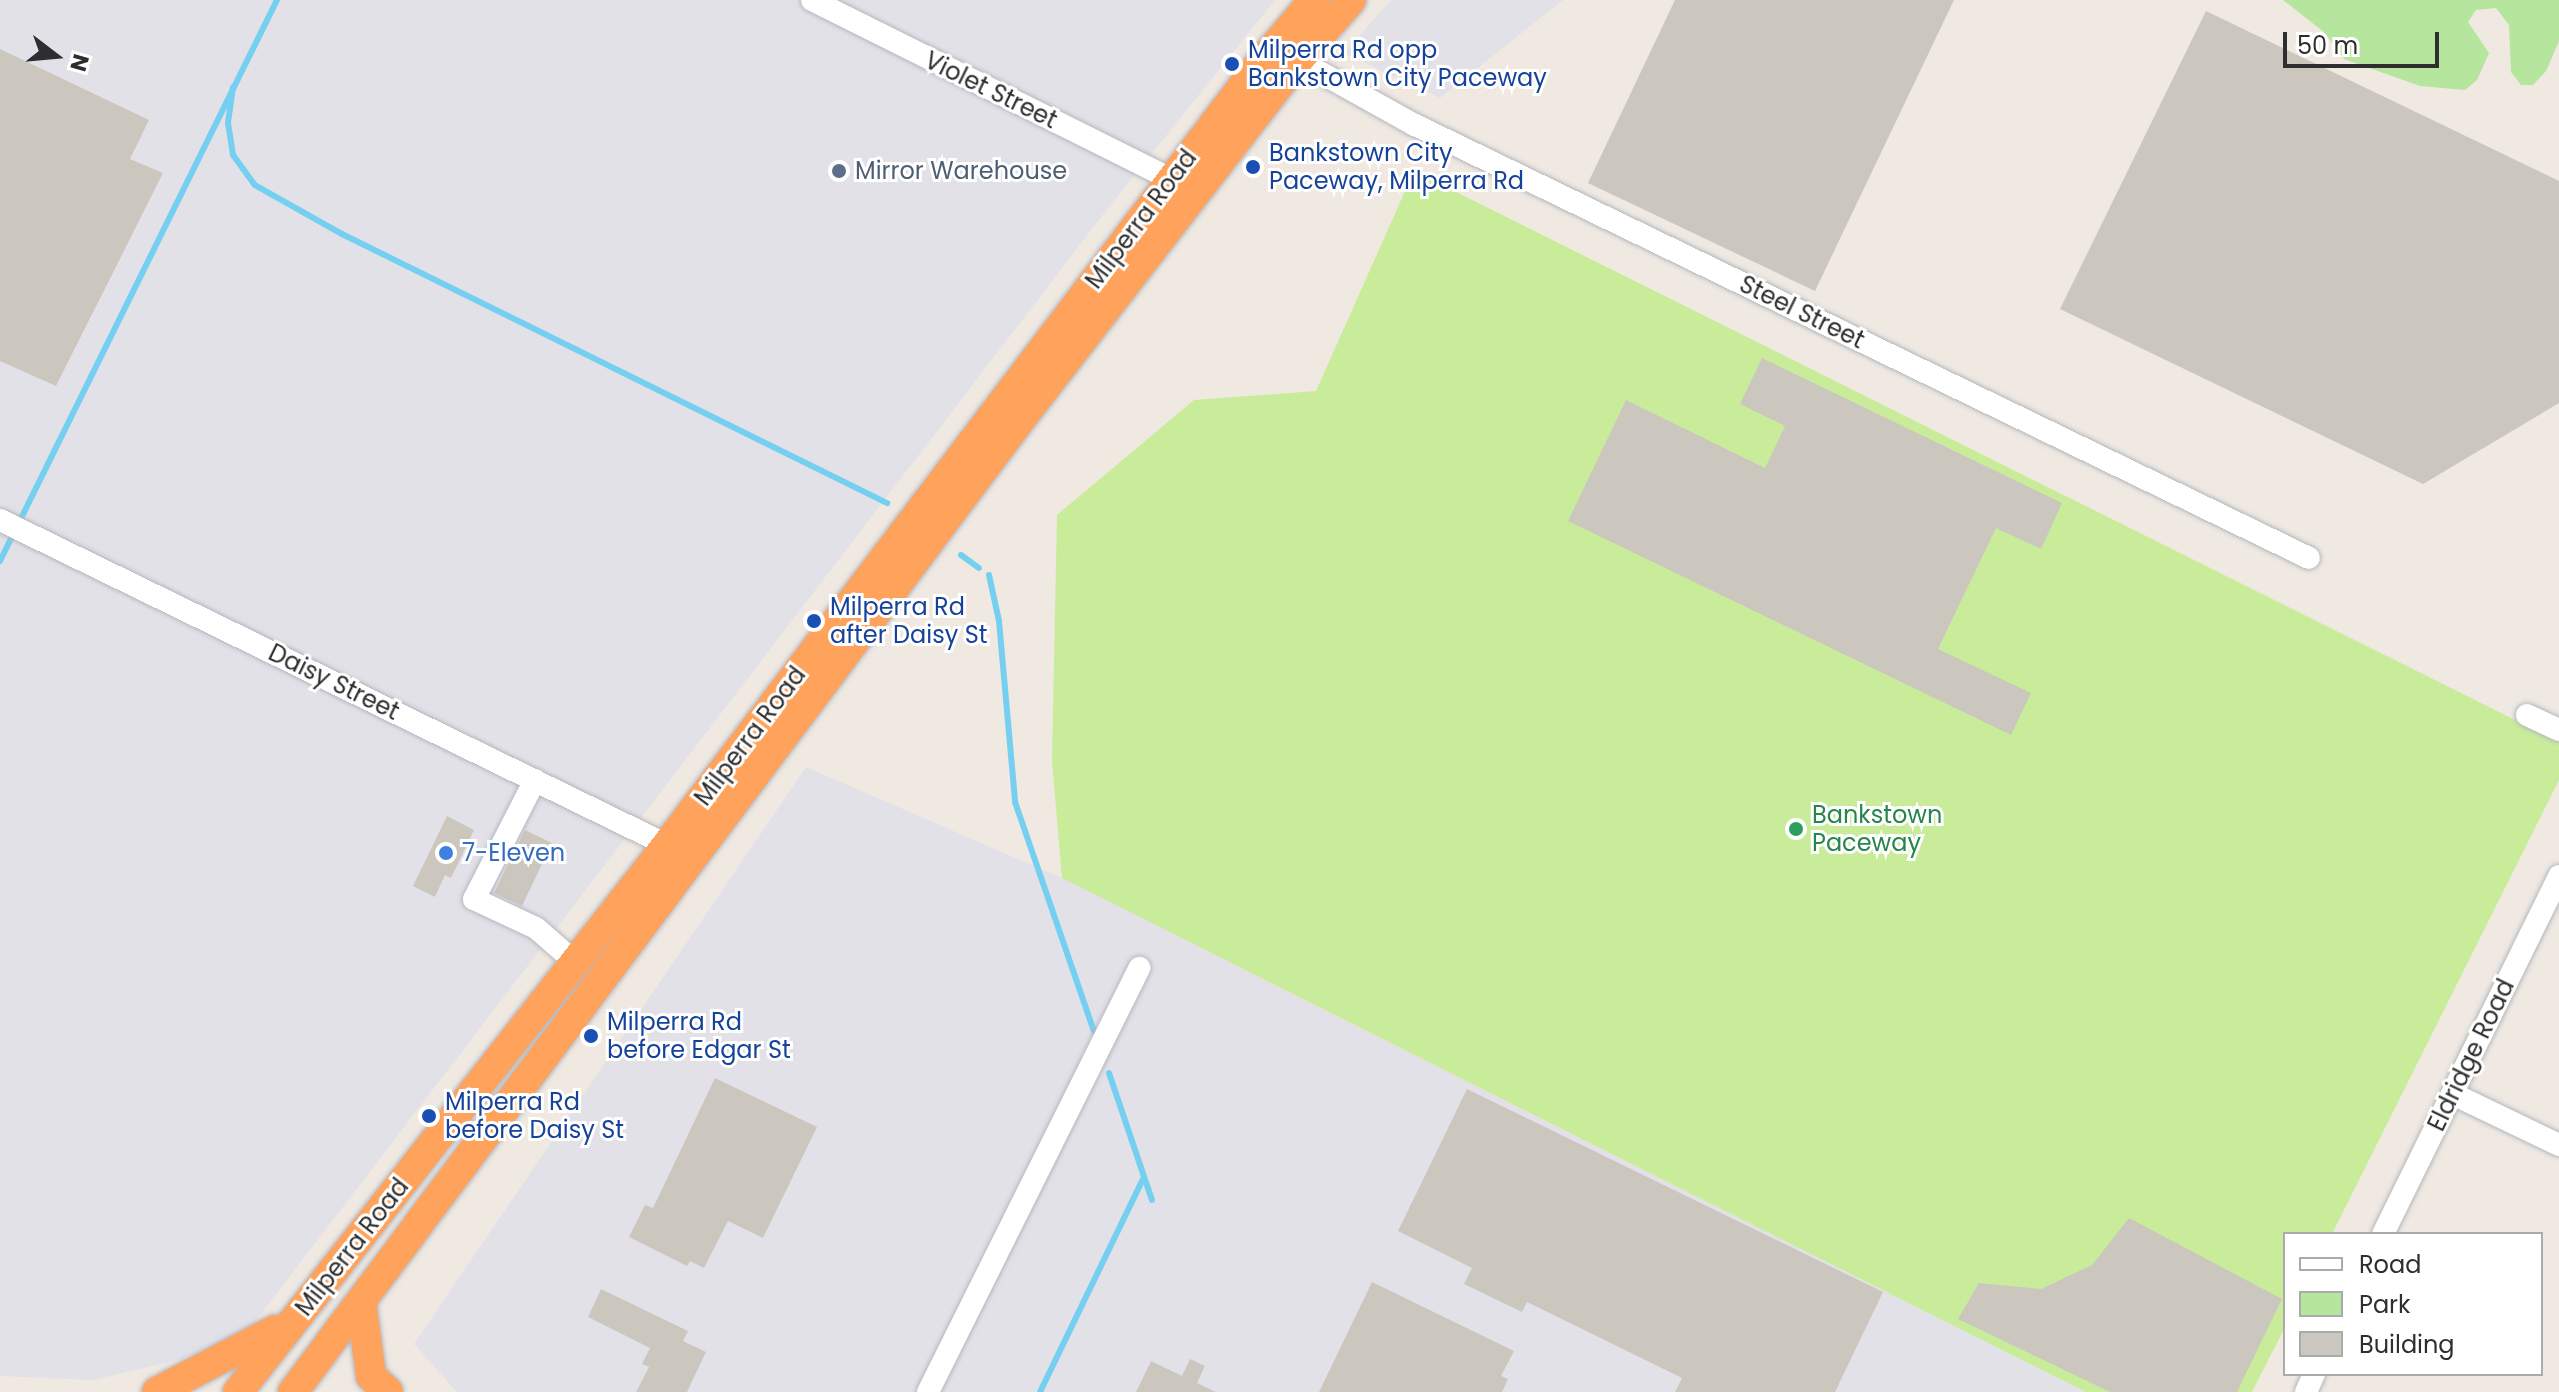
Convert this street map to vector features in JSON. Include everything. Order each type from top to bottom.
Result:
[{"type":"highway","name":"Milperra Road","points":[[238,1392],[667,845],[1171,179],[1314,0]]},
{"type":"highway","name":"Milperra Road","points":[[293,1392],[1020,420],[1298,60],[1351,0]]},
{"type":"highway","points":[[361,1301],[371,1376],[388,1392]]},
{"type":"highway","points":[[157,1392],[242,1352],[305,1307]]},
{"type":"street","name":"Violet Street","points":[[812,0],[1171,179]]},
{"type":"street","name":"Steel Street","points":[[1298,60],[1415,125],[2309,558]]},
{"type":"street","name":"Daisy Street","points":[[11,525],[667,845]]},
{"type":"street","points":[[2527,715],[2559,730]]},
{"type":"street","points":[[535,780],[474,899],[536,928],[575,962]]},
{"type":"street","name":"Eldridge Road","points":[[2384,1232],[2559,876]]},
{"type":"street","points":[[928,1392],[1139,968]]},
{"type":"street","points":[[2453,1094],[2559,1145]]},
{"type":"shaded area","points":[[0,0],[1275,0],[1108,208],[251,1327],[182,1359],[93,1380],[0,1376]]},
{"type":"shaded area","points":[[1391,0],[1563,0],[1440,98],[1344,53]]},
{"type":"shaded area","points":[[806,767],[1062,878],[2086,1392],[457,1392],[414,1344]]},
{"type":"green space","points":[[2283,0],[2559,0],[2559,41],[2546,71],[2533,85],[2521,85],[2511,72],[2509,25],[2496,8],[2476,10],[2468,22],[2489,53],[2477,80],[2465,90],[2420,86],[2344,59],[2324,32]]},
{"type":"green space","name":"Bankstown Paceway","points":[[1414,171],[2559,742],[2559,780],[2333,1232],[2283,1232],[2283,1331],[2252,1392],[2086,1392],[1062,878],[1052,761],[1057,515],[1194,400],[1316,391]]},
{"type":"building","points":[[1675,0],[1954,0],[1815,291],[1588,183]]},
{"type":"building","points":[[2206,11],[2559,181],[2559,403],[2423,484],[2060,309]]},
{"type":"building","points":[[0,49],[149,120],[130,159],[163,173],[56,386],[0,361]]},
{"type":"building","points":[[1762,358],[2062,503],[2041,549],[1996,528],[1938,649],[2031,693],[2011,735],[1568,521],[1626,400],[1765,468],[1785,426],[1740,404]]},
{"type":"building","name":"7-Eleven","points":[[447,816],[474,830],[451,878],[445,875],[435,897],[413,886]]},
{"type":"building","name":"7-Eleven","points":[[525,830],[552,843],[522,906],[494,893]]},
{"type":"building","points":[[715,1078],[817,1127],[763,1238],[728,1221],[704,1268],[690,1261],[687,1266],[629,1237],[645,1205],[653,1208]]},
{"type":"building","points":[[1467,1089],[1883,1292],[1835,1392],[1675,1392],[1682,1378],[1527,1302],[1522,1312],[1464,1284],[1472,1268],[1398,1231]]},
{"type":"building","points":[[2129,1218],[2282,1299],[2237,1392],[2110,1392],[1958,1319],[1979,1283],[2041,1289],[2092,1265]]},
{"type":"building","points":[[1372,1282],[1514,1351],[1501,1376],[1508,1379],[1502,1392],[1319,1392]]},
{"type":"building","points":[[601,1289],[688,1331],[683,1341],[706,1352],[687,1392],[636,1392],[649,1367],[642,1364],[650,1348],[588,1317]]},
{"type":"building","points":[[1190,1359],[1205,1366],[1197,1383],[1216,1392],[1136,1392],[1151,1361],[1182,1376]]},
{"type":"waterway","points":[[0,561],[277,0]]},
{"type":"waterway","points":[[233,87],[228,123],[233,155],[255,185],[342,234],[887,503]]},
{"type":"waterway","points":[[961,555],[979,568]]},
{"type":"waterway","points":[[989,575],[999,621],[1015,802],[1094,1031]]},
{"type":"waterway","points":[[1109,1073],[1152,1200]]},
{"type":"waterway","points":[[1040,1392],[1143,1179]]},
{"type":"place","name":"Milperra Rd opp Bankstown City Paceway","points":[[1232,64]]},
{"type":"place","name":"Bankstown City Paceway, Milperra Rd","points":[[1253,167]]},
{"type":"place","name":"Mirror Warehouse","points":[[839,171]]},
{"type":"place","name":"Milperra Rd after Daisy St","points":[[814,621]]},
{"type":"place","name":"Bankstown Paceway","points":[[1796,829]]},
{"type":"place","name":"7-Eleven","points":[[446,853]]},
{"type":"place","name":"Milperra Rd before Edgar St","points":[[591,1036]]},
{"type":"place","name":"Milperra Rd before Daisy St","points":[[429,1116]]}]
